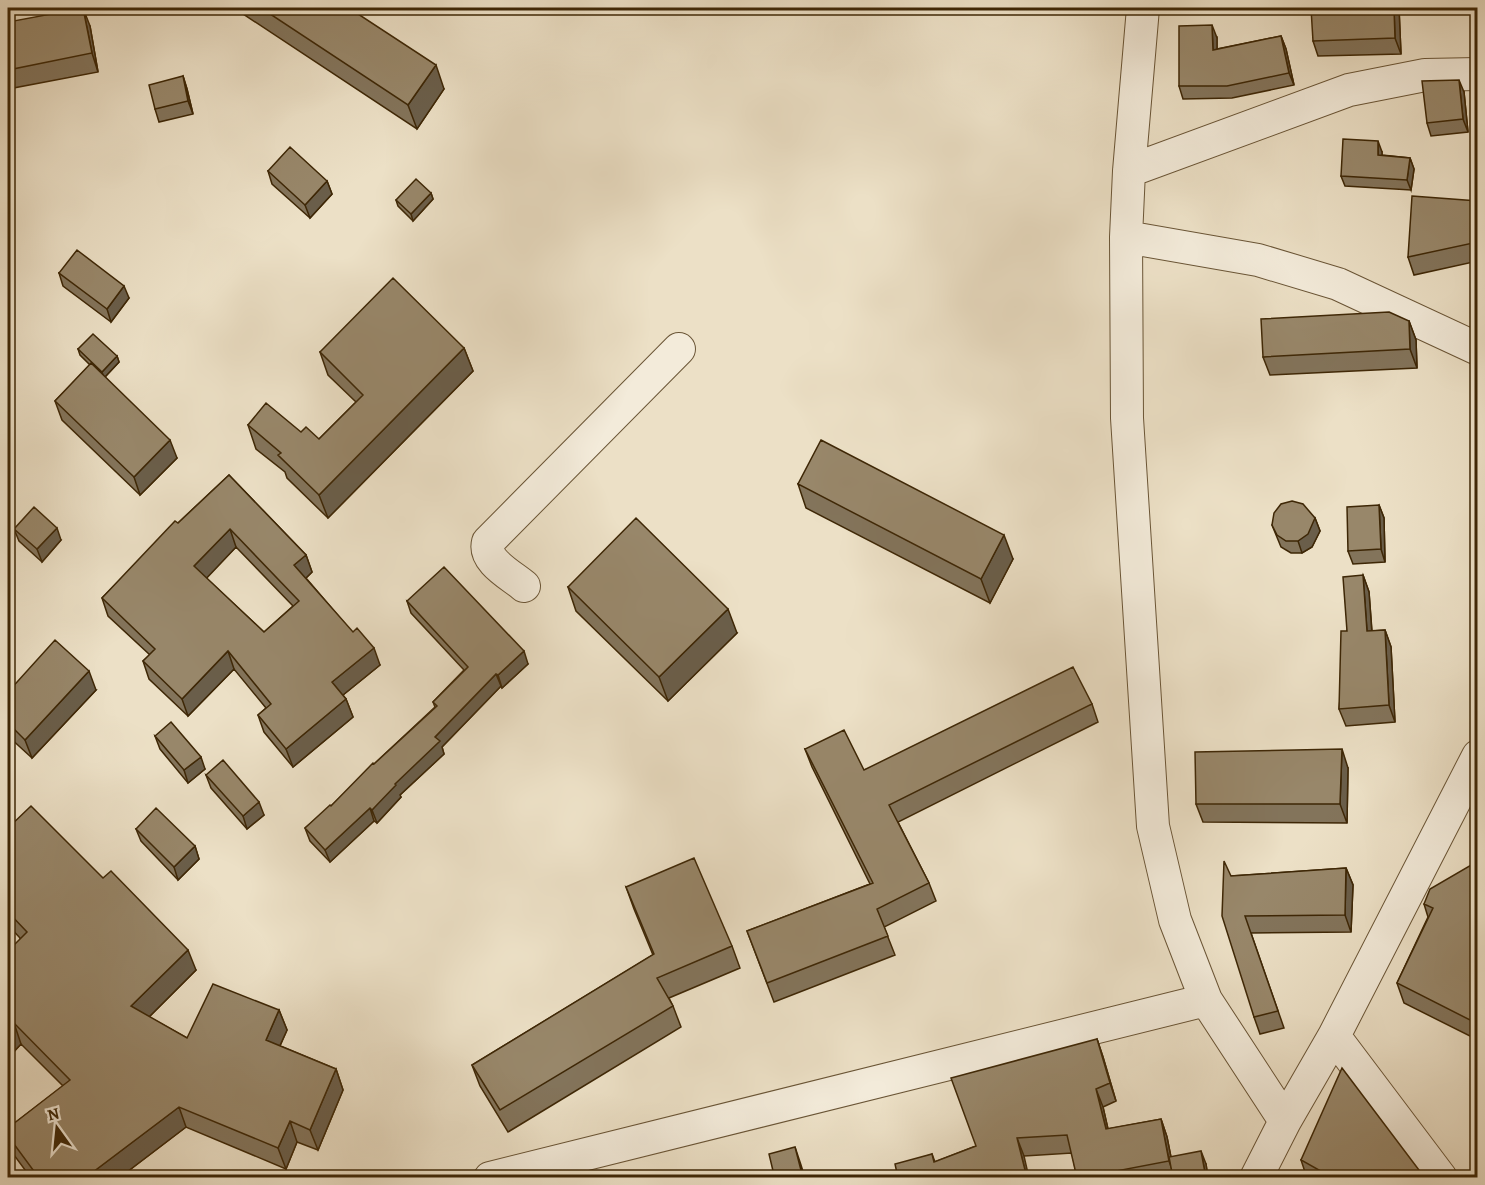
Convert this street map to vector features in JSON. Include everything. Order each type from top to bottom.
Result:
[{"type":"street","points":[[1143,8],[1126,237],[1127,418],[1153,826],[1175,920],[1206,1000],[1285,1121]]},
{"type":"street","points":[[1130,171],[1349,90],[1425,75],[1478,74]]},
{"type":"street","points":[[1126,237],[1258,261],[1338,284],[1478,349]]},
{"type":"street","points":[[524,586],[489,557],[486,549],[488,542],[679,349]]},
{"type":"street","points":[[1256,1178],[1285,1121],[1334,1036],[1478,756]]},
{"type":"street","points":[[490,1178],[560,1168],[1206,1000]]},
{"type":"street","points":[[1334,1036],[1441,1178]]},
{"type":"building","points":[[83,8],[92,53],[8,70],[8,22]]},
{"type":"building","points":[[261,8],[349,8],[436,65],[408,105]]},
{"type":"building","points":[[1311,8],[1394,8],[1395,38],[1313,41]]},
{"type":"building","points":[[1212,25],[1213,50],[1281,36],[1289,73],[1227,86],[1179,86],[1179,26]]},
{"type":"building","points":[[183,76],[188,101],[155,109],[149,85]]},
{"type":"building","points":[[1459,80],[1463,119],[1427,123],[1422,81]]},
{"type":"building","points":[[1343,139],[1378,141],[1378,155],[1410,158],[1407,180],[1341,176]]},
{"type":"building","points":[[290,147],[327,181],[305,205],[268,171]]},
{"type":"building","points":[[416,179],[431,193],[411,214],[396,200]]},
{"type":"building","points":[[1412,196],[1478,201],[1478,242],[1408,257]]},
{"type":"building","points":[[77,250],[124,286],[107,309],[59,273]]},
{"type":"building","points":[[1478,268],[1478,312],[1471,311],[1474,269]]},
{"type":"building","points":[[393,278],[464,348],[319,495],[278,455],[281,453],[248,425],[266,403],[301,432],[306,427],[319,439],[363,395],[320,352]]},
{"type":"building","points":[[1389,312],[1409,321],[1410,349],[1263,357],[1261,319]]},
{"type":"building","points":[[93,334],[117,356],[102,372],[78,349]]},
{"type":"building","points":[[91,363],[170,440],[134,477],[55,401]]},
{"type":"building","points":[[821,440],[1004,535],[981,579],[798,484]]},
{"type":"building","points":[[229,475],[306,555],[294,565],[353,632],[357,628],[374,648],[332,682],[346,699],[286,749],[258,715],[271,704],[228,651],[182,699],[143,661],[155,649],[102,598],[175,521],[178,523]],"holes":[[[230,529],[299,601],[264,632],[194,566]]]},
{"type":"building","points":[[1292,501],[1303,504],[1315,518],[1308,534],[1298,541],[1286,541],[1277,535],[1272,525],[1274,513],[1281,504]]},
{"type":"building","points":[[1379,505],[1381,549],[1348,551],[1347,507]]},
{"type":"building","points":[[34,507],[57,528],[37,549],[14,529]]},
{"type":"building","points":[[636,518],[728,609],[659,677],[568,587]]},
{"type":"building","points":[[444,567],[524,651],[498,675],[496,674],[435,737],[440,741],[395,784],[372,810],[370,808],[325,850],[305,828],[437,706],[433,702],[468,667],[407,601]]},
{"type":"building","points":[[1363,575],[1367,631],[1385,630],[1389,705],[1339,709],[1341,631],[1347,631],[1343,577]]},
{"type":"building","points":[[1478,600],[1478,615],[1471,612]]},
{"type":"building","points":[[55,640],[89,671],[25,740],[8,723],[8,692]]},
{"type":"building","points":[[1073,667],[1092,704],[889,805],[929,883],[877,909],[888,936],[767,983],[747,931],[873,883],[805,749],[844,730],[864,770]]},
{"type":"building","points":[[171,722],[201,757],[184,770],[155,736]]},
{"type":"building","points":[[1342,749],[1340,804],[1196,804],[1195,752]]},
{"type":"building","points":[[223,760],[259,802],[243,816],[206,775]]},
{"type":"building","points":[[31,806],[103,878],[111,871],[188,950],[131,1006],[187,1038],[213,984],[279,1010],[266,1040],[336,1069],[310,1130],[290,1121],[278,1148],[179,1107],[85,1178],[39,1178],[8,1136],[8,1128],[70,1080],[14,1023],[8,1030],[8,951],[27,932],[8,912],[8,828]]},
{"type":"building","points":[[156,808],[195,846],[174,867],[136,829]]},
{"type":"building","points":[[694,858],[732,946],[657,978],[673,1006],[500,1110],[472,1065],[654,954],[626,887]]},
{"type":"building","points":[[1224,861],[1231,876],[1346,868],[1345,915],[1245,916],[1278,1011],[1254,1017],[1222,916]]},
{"type":"building","points":[[1478,861],[1478,900],[1473,901],[1478,914],[1478,1024],[1397,983],[1433,908],[1424,904],[1430,889]]},
{"type":"building","points":[[1097,1039],[1110,1083],[1096,1089],[1106,1129],[1161,1119],[1169,1161],[1116,1171],[1117,1178],[1077,1178],[1067,1135],[1017,1138],[1027,1178],[898,1178],[895,1164],[932,1154],[934,1162],[976,1146],[951,1078]]},
{"type":"building","points":[[1342,1068],[1425,1178],[1333,1178],[1301,1160]]},
{"type":"building","points":[[795,1147],[803,1178],[765,1178],[774,1175],[769,1154]]},
{"type":"building","points":[[1201,1151],[1206,1178],[1173,1178],[1169,1157]]}]
